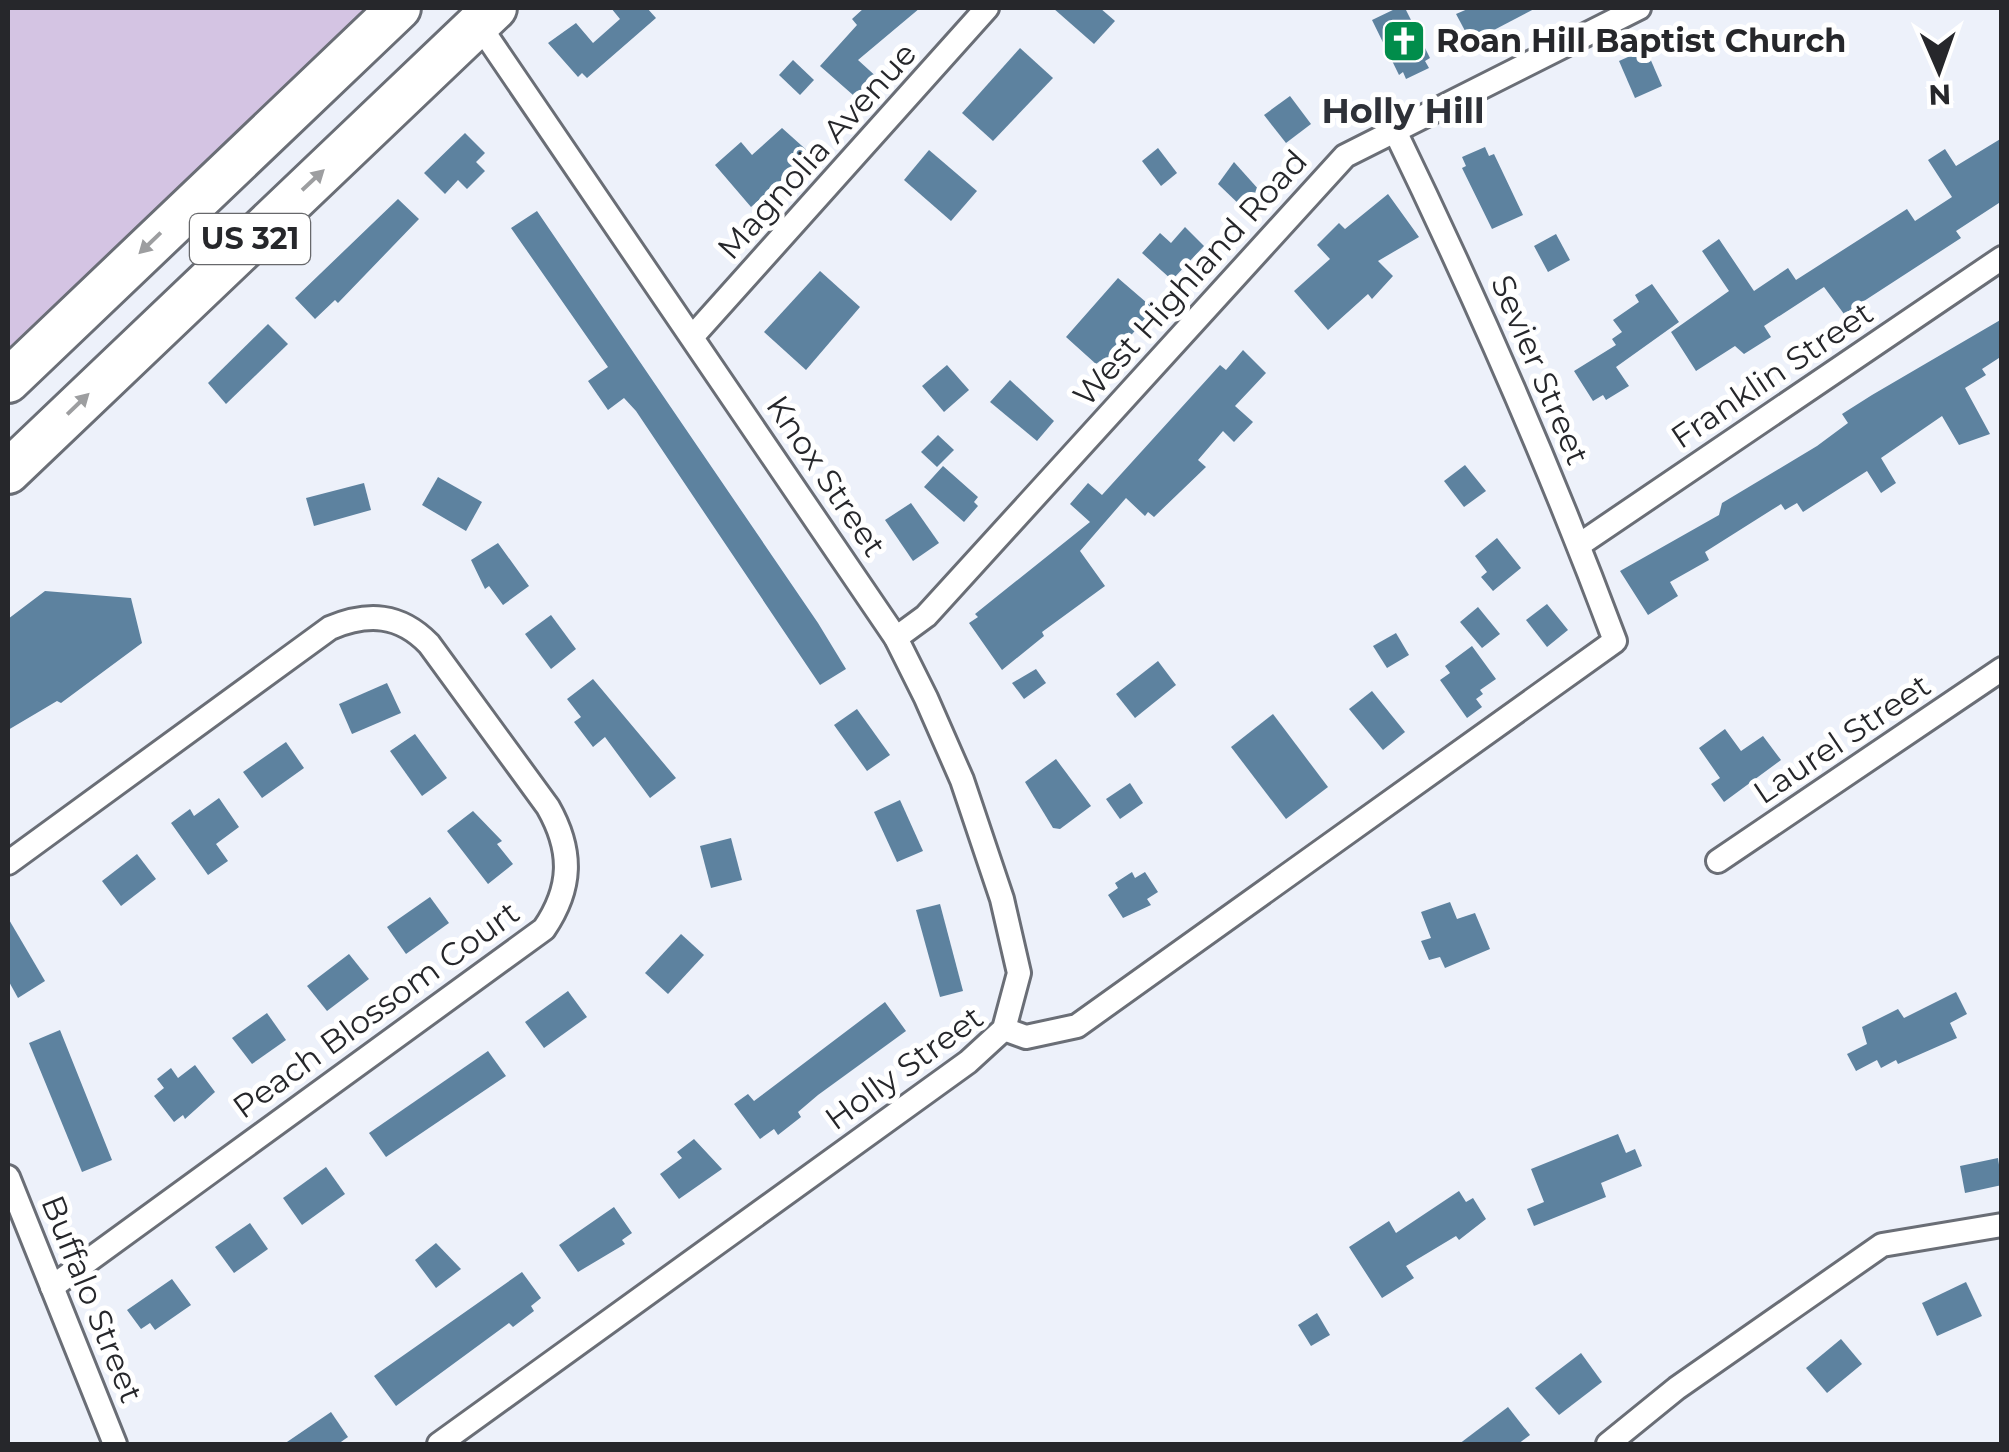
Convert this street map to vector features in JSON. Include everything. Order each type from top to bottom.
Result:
[{"type":"highway","name":"US 321","points":[[8,380],[399,8]]},
{"type":"highway","name":"US 321","points":[[8,472],[479,13]]},
{"type":"highway","points":[[72,316],[118,366]]},
{"type":"street","name":"Magnolia Avenue","points":[[693,336],[988,8]]},
{"type":"street","name":"West Highland Road","points":[[896,638],[926,616],[1344,156],[1640,8]]},
{"type":"street","name":"Knox Street","points":[[479,13],[896,638],[962,780],[1014,941],[1019,973],[1013,1008],[1004,1029]]},
{"type":"street","name":"Sevier Street","points":[[1394,129],[1459,264],[1579,545],[1615,641]]},
{"type":"street","name":"Franklin Street","points":[[1579,545],[2002,258]]},
{"type":"street","name":"Peach Blossom Court","points":[[8,863],[330,628],[356,617],[386,617],[413,627],[430,644],[562,830],[568,865],[561,903],[544,929],[52,1287]]},
{"type":"street","name":"Holly Street","points":[[439,1444],[968,1062],[1004,1029],[1026,1037],[1077,1026],[1615,641]]},
{"type":"street","name":"Laurel Street","points":[[1718,860],[2002,669]]},
{"type":"street","name":"Buffalo Street","points":[[8,1178],[115,1444]]},
{"type":"street","points":[[1608,1444],[1677,1388],[1882,1245],[2002,1225]]},
{"type":"shaded area","points":[[8,8],[375,8],[8,356]]},
{"type":"building","points":[[611,8],[647,8],[656,18],[587,78],[582,73],[578,77],[548,43],[576,23],[593,43],[620,19]]},
{"type":"building","points":[[864,8],[920,8],[858,60],[880,80],[861,102],[820,66],[857,25],[852,19]]},
{"type":"building","points":[[1053,8],[1100,8],[1115,21],[1094,44]]},
{"type":"building","points":[[1405,8],[1430,58],[1425,61],[1429,68],[1406,79],[1403,72],[1399,75],[1372,20]]},
{"type":"building","points":[[1470,8],[1536,8],[1471,42],[1456,14]]},
{"type":"building","points":[[1020,48],[1053,78],[993,141],[962,113]]},
{"type":"building","points":[[1646,49],[1662,86],[1635,98],[1619,61]]},
{"type":"building","points":[[793,60],[814,80],[800,95],[779,75]]},
{"type":"building","points":[[1290,96],[1311,124],[1286,143],[1264,115]]},
{"type":"building","points":[[782,128],[811,154],[751,207],[715,165],[741,142],[752,155]]},
{"type":"building","points":[[465,133],[485,153],[476,162],[485,171],[467,189],[458,180],[445,194],[424,173]]},
{"type":"building","points":[[2002,138],[2002,201],[1956,231],[1961,238],[1844,314],[1824,287],[1764,326],[1771,337],[1744,354],[1735,346],[1696,371],[1671,332],[1729,291],[1702,251],[1719,239],[1754,291],[1788,268],[1796,280],[1907,209],[1915,221],[1952,197],[1928,160],[1945,149],[1956,166]]},
{"type":"building","points":[[1485,147],[1489,156],[1494,154],[1523,215],[1492,229],[1462,168],[1466,166],[1462,157]]},
{"type":"building","points":[[1158,148],[1177,173],[1161,186],[1142,161]]},
{"type":"building","points":[[929,150],[977,191],[951,221],[904,180]]},
{"type":"building","points":[[1234,162],[1260,191],[1243,208],[1218,184]]},
{"type":"building","points":[[1388,194],[1419,237],[1378,261],[1393,276],[1372,299],[1368,294],[1328,330],[1294,291],[1330,259],[1317,245],[1339,223],[1345,229]]},
{"type":"building","points":[[398,199],[419,219],[338,303],[335,300],[315,319],[295,298]]},
{"type":"building","points":[[537,211],[846,669],[820,685],[636,411],[624,398],[608,410],[588,381],[608,367],[511,228]]},
{"type":"building","points":[[1185,227],[1204,246],[1172,280],[1142,253],[1160,233],[1171,243]]},
{"type":"building","points":[[1556,234],[1570,260],[1548,272],[1534,246]]},
{"type":"building","points":[[820,271],[860,307],[806,370],[764,332]]},
{"type":"building","points":[[1118,278],[1154,309],[1105,365],[1100,361],[1096,364],[1066,337]]},
{"type":"building","points":[[1652,284],[1679,322],[1616,367],[1629,386],[1606,400],[1603,395],[1593,401],[1574,371],[1616,345],[1612,339],[1622,332],[1613,320],[1639,302],[1635,295]]},
{"type":"building","points":[[2002,319],[2002,356],[1982,369],[1986,375],[1965,388],[1990,434],[1959,445],[1942,416],[1881,458],[1896,483],[1881,493],[1867,471],[1803,512],[1797,503],[1785,510],[1781,504],[1705,552],[1709,560],[1670,582],[1678,596],[1648,615],[1620,571],[1719,515],[1722,503],[1817,446],[1848,423],[1842,414]]},
{"type":"building","points":[[268,324],[288,344],[226,404],[208,383]]},
{"type":"building","points":[[1243,350],[1266,373],[1235,406],[1253,422],[1234,442],[1223,431],[1198,460],[1206,467],[1154,517],[1148,512],[1145,516],[1126,498],[1080,551],[1105,586],[1042,632],[1044,636],[1002,670],[969,623],[978,617],[975,614],[1090,522],[1070,504],[1088,483],[1102,495],[1220,365],[1226,370]]},
{"type":"building","points":[[947,365],[969,390],[944,412],[922,386]]},
{"type":"building","points":[[1010,380],[1054,421],[1037,441],[990,402]]},
{"type":"building","points":[[938,435],[954,450],[937,467],[921,452]]},
{"type":"building","points":[[1465,465],[1486,491],[1464,507],[1444,481]]},
{"type":"building","points":[[943,466],[978,497],[974,502],[978,506],[964,522],[924,487]]},
{"type":"building","points":[[438,477],[482,502],[466,531],[422,505]]},
{"type":"building","points":[[364,483],[371,510],[314,526],[306,498]]},
{"type":"building","points":[[911,503],[939,543],[913,561],[885,520]]},
{"type":"building","points":[[1497,538],[1521,568],[1493,591],[1481,577],[1487,572],[1475,556]]},
{"type":"building","points":[[498,543],[529,586],[503,605],[489,586],[485,589],[471,560]]},
{"type":"building","points":[[45,591],[131,598],[142,643],[61,703],[57,701],[8,730],[8,619]]},
{"type":"building","points":[[1547,604],[1568,630],[1547,647],[1526,620]]},
{"type":"building","points":[[1478,607],[1500,634],[1482,648],[1460,622]]},
{"type":"building","points":[[551,615],[576,649],[551,669],[525,634]]},
{"type":"building","points":[[1396,633],[1409,655],[1387,668],[1373,646]]},
{"type":"building","points":[[1472,646],[1496,679],[1480,690],[1483,694],[1476,699],[1482,707],[1467,718],[1440,680],[1450,673],[1445,666]]},
{"type":"building","points":[[1158,661],[1176,685],[1135,718],[1116,694]]},
{"type":"building","points":[[1036,669],[1046,683],[1024,699],[1012,683]]},
{"type":"building","points":[[593,679],[676,778],[650,798],[605,737],[593,747],[574,722],[581,717],[567,699]]},
{"type":"building","points":[[387,683],[401,713],[352,734],[339,704]]},
{"type":"building","points":[[1372,691],[1405,732],[1383,750],[1349,709]]},
{"type":"building","points":[[857,709],[890,755],[867,771],[834,725]]},
{"type":"building","points":[[1273,714],[1328,787],[1286,819],[1231,747]]},
{"type":"building","points":[[1725,729],[1741,751],[1763,736],[1781,760],[1724,802],[1711,784],[1720,778],[1699,748]]},
{"type":"building","points":[[415,734],[447,778],[422,796],[390,751]]},
{"type":"building","points":[[286,742],[304,768],[262,798],[243,772]]},
{"type":"building","points":[[1056,759],[1091,806],[1060,829],[1053,828],[1025,782]]},
{"type":"building","points":[[1130,783],[1143,803],[1120,819],[1106,799]]},
{"type":"building","points":[[219,798],[239,827],[216,844],[228,861],[208,875],[171,823],[190,809],[194,816]]},
{"type":"building","points":[[900,800],[923,851],[897,862],[874,812]]},
{"type":"building","points":[[473,811],[502,841],[497,844],[513,864],[488,884],[447,831]]},
{"type":"building","points":[[731,838],[742,880],[711,888],[700,846]]},
{"type":"building","points":[[137,854],[156,879],[121,906],[102,881]]},
{"type":"building","points":[[1132,872],[1135,878],[1145,872],[1158,892],[1147,899],[1151,905],[1123,918],[1108,895],[1118,888],[1115,883]]},
{"type":"building","points":[[430,897],[449,923],[406,954],[387,927]]},
{"type":"building","points":[[1450,902],[1457,919],[1475,913],[1490,949],[1445,968],[1440,957],[1429,960],[1421,941],[1431,938],[1421,912]]},
{"type":"building","points":[[940,904],[963,991],[940,997],[916,910]]},
{"type":"building","points":[[8,918],[45,981],[18,998],[8,980]]},
{"type":"building","points":[[681,934],[704,955],[668,994],[645,973]]},
{"type":"building","points":[[349,954],[369,979],[327,1011],[307,986]]},
{"type":"building","points":[[568,991],[587,1017],[544,1048],[525,1022]]},
{"type":"building","points":[[1956,992],[1967,1014],[1950,1023],[1957,1038],[1898,1064],[1896,1060],[1881,1068],[1877,1060],[1856,1071],[1847,1054],[1867,1044],[1862,1027],[1898,1009],[1904,1018]]},
{"type":"building","points":[[885,1002],[906,1031],[818,1095],[798,1112],[801,1117],[778,1135],[774,1129],[760,1139],[734,1104],[748,1094],[754,1101]]},
{"type":"building","points":[[267,1013],[286,1040],[252,1064],[232,1038]]},
{"type":"building","points":[[60,1030],[112,1160],[82,1172],[29,1043]]},
{"type":"building","points":[[488,1051],[506,1076],[386,1157],[369,1133]]},
{"type":"building","points":[[195,1065],[215,1092],[185,1119],[183,1115],[174,1122],[154,1096],[164,1088],[157,1079],[171,1068],[178,1078]]},
{"type":"building","points":[[1618,1134],[1626,1153],[1635,1149],[1642,1166],[1601,1183],[1606,1197],[1534,1226],[1527,1209],[1544,1202],[1531,1169]]},
{"type":"building","points":[[694,1139],[722,1169],[679,1199],[660,1174],[682,1158],[677,1152]]},
{"type":"building","points":[[1998,1158],[2002,1185],[1965,1193],[1960,1166]]},
{"type":"building","points":[[326,1167],[345,1194],[302,1225],[283,1198]]},
{"type":"building","points":[[1459,1191],[1466,1202],[1473,1198],[1486,1219],[1459,1240],[1456,1236],[1406,1266],[1414,1278],[1382,1298],[1349,1247],[1389,1221],[1396,1233]]},
{"type":"building","points":[[614,1207],[632,1233],[622,1240],[625,1244],[578,1272],[559,1245]]},
{"type":"building","points":[[250,1223],[268,1249],[234,1273],[215,1247]]},
{"type":"building","points":[[436,1243],[461,1269],[436,1288],[415,1260]]},
{"type":"building","points":[[522,1272],[541,1298],[531,1306],[534,1311],[513,1327],[509,1323],[396,1406],[374,1376]]},
{"type":"building","points":[[172,1279],[191,1305],[155,1330],[150,1323],[141,1329],[127,1310]]},
{"type":"building","points":[[1966,1282],[1982,1316],[1937,1336],[1922,1303]]},
{"type":"building","points":[[1317,1313],[1330,1335],[1311,1346],[1298,1325]]},
{"type":"building","points":[[1841,1339],[1862,1364],[1827,1393],[1806,1368]]},
{"type":"building","points":[[1581,1353],[1602,1382],[1559,1415],[1535,1388]]},
{"type":"building","points":[[1508,1407],[1530,1435],[1518,1444],[1459,1444]]},
{"type":"building","points":[[331,1412],[348,1437],[338,1444],[284,1444]]},
{"type":"place","name":"Roan Hill Baptist Church","points":[[1404,41]]},
{"type":"district","name":"Holly Hill","points":[[1403,111]]}]
